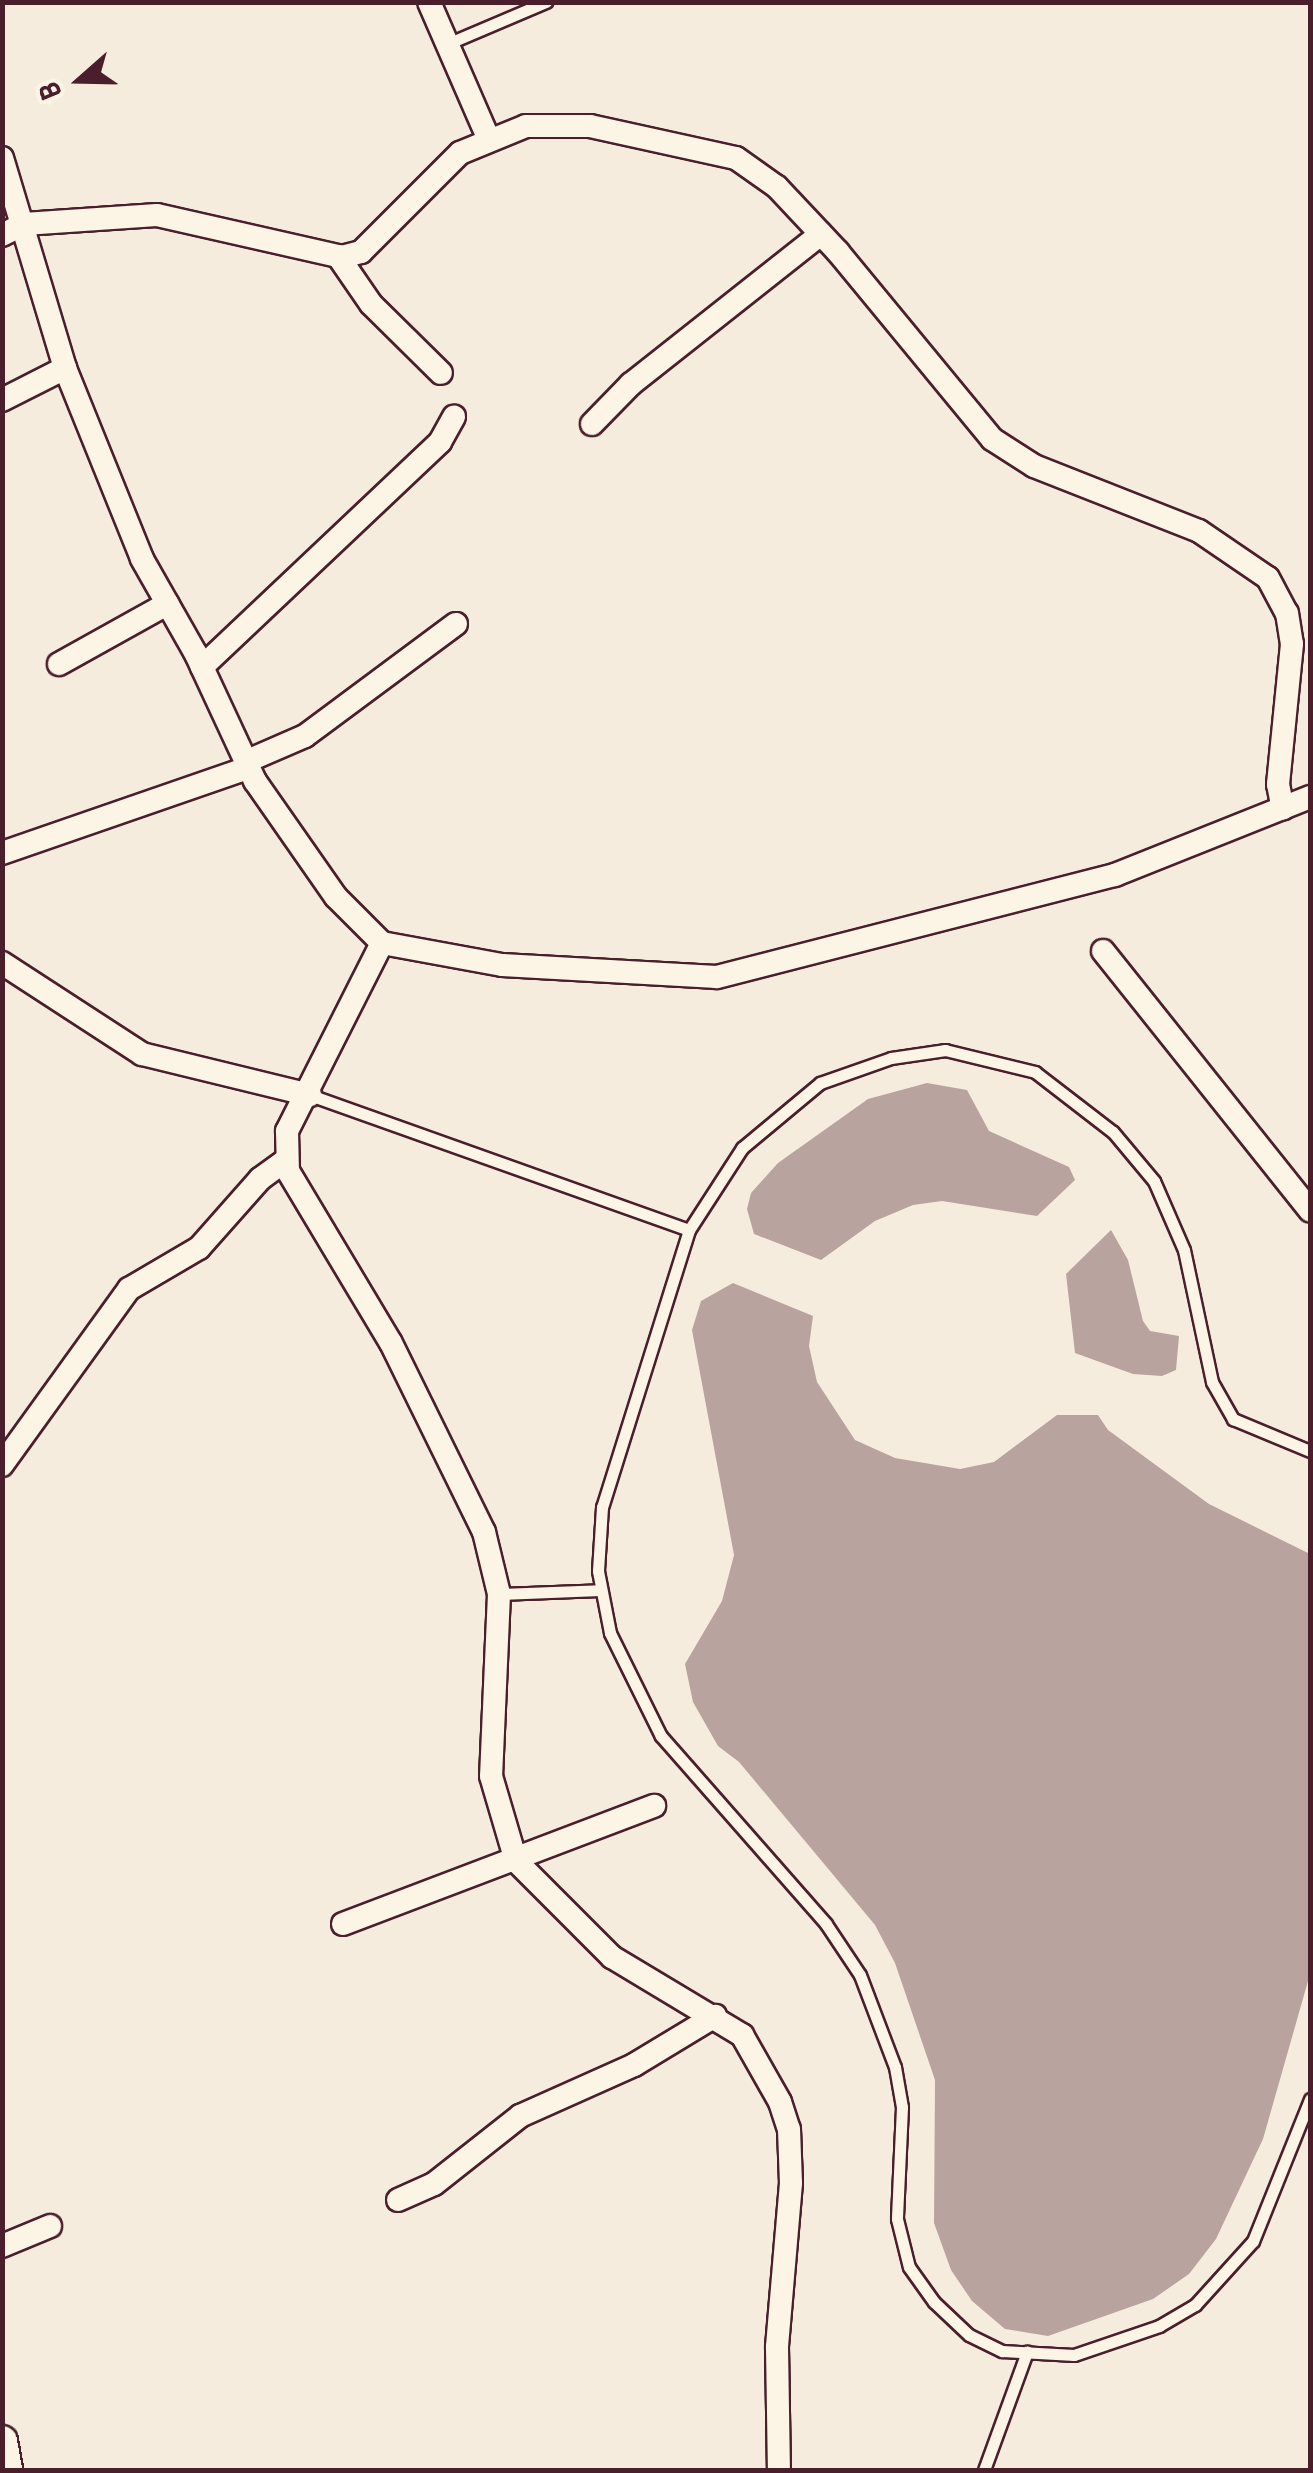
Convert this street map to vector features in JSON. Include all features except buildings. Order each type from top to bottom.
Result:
[{"type":"main road","points":[[2,2440],[7,2470]]},
{"type":"street","points":[[429,2],[488,138]]},
{"type":"street","points":[[2,158],[24,224],[65,368],[130,533],[202,667],[247,765],[336,897],[382,943],[502,965],[717,978],[1115,875],[1302,804],[1278,784],[1292,644],[1287,614],[1268,578],[1198,530],[1034,466],[992,439],[820,234],[759,173],[700,146],[538,124],[488,138],[442,169],[361,252],[338,256],[157,214],[24,224],[2,235]]},
{"type":"street","points":[[592,424],[631,384],[820,234]]},
{"type":"street","points":[[338,256],[371,304],[441,373]]},
{"type":"street","points":[[2,400],[65,368]]},
{"type":"street","points":[[202,667],[440,442],[454,417]]},
{"type":"street","points":[[60,664],[167,604]]},
{"type":"street","points":[[2,853],[247,765],[306,736],[456,624]]},
{"type":"street","points":[[382,943],[310,1095],[287,1131],[286,1160],[447,1447],[484,1532],[499,1594],[491,1776],[516,1861],[612,1957],[742,2035],[767,2070],[789,2129],[777,2347],[779,2470]]},
{"type":"street","points":[[1104,951],[1310,1210]]},
{"type":"street","points":[[2,963],[142,1054],[310,1095]]},
{"type":"street","points":[[2,1464],[128,1289],[199,1248],[260,1179],[286,1160]]},
{"type":"street","points":[[343,1924],[654,1806]]},
{"type":"street","points":[[398,2200],[434,2184],[520,2116],[634,2065],[715,2016]]},
{"type":"street","points":[[2,2246],[50,2226]]},
{"type":"lane","points":[[447,44],[546,2]]},
{"type":"lane","points":[[1310,1451],[1233,1419],[1212,1382],[1184,1250],[1154,1182],[1113,1132],[1036,1072],[945,1050],[891,1058],[820,1083],[742,1148],[690,1230],[602,1507],[602,1590],[610,1633],[660,1736],[805,1899],[860,1975],[897,2080],[897,2219],[909,2266],[934,2302],[970,2335],[1002,2351],[1074,2355],[1159,2326],[1195,2305],[1254,2240],[1310,2100]]},
{"type":"lane","points":[[310,1095],[690,1230]]},
{"type":"lane","points":[[499,1594],[602,1590]]},
{"type":"lane","points":[[984,2470],[1027,2352]]},
{"type":"shaded area","points":[[927,1083],[967,1090],[989,1131],[1069,1167],[1075,1180],[1037,1216],[942,1201],[913,1205],[875,1221],[821,1260],[754,1234],[747,1209],[751,1193],[778,1163],[868,1099]]},
{"type":"shaded area","points":[[1111,1230],[1128,1260],[1143,1321],[1150,1331],[1179,1336],[1176,1370],[1162,1376],[1133,1374],[1075,1353],[1066,1274]]},
{"type":"shaded area","points":[[733,1283],[813,1316],[809,1346],[817,1382],[855,1440],[895,1458],[960,1469],[994,1462],[1057,1415],[1098,1415],[1108,1430],[1209,1504],[1310,1554],[1310,1974],[1263,2139],[1216,2239],[1189,2274],[1153,2299],[1048,2336],[1005,2329],[972,2301],[951,2270],[934,2223],[935,2080],[895,1963],[875,1925],[739,1762],[718,1746],[693,1702],[685,1664],[722,1601],[734,1555],[692,1330],[701,1301]]}]
